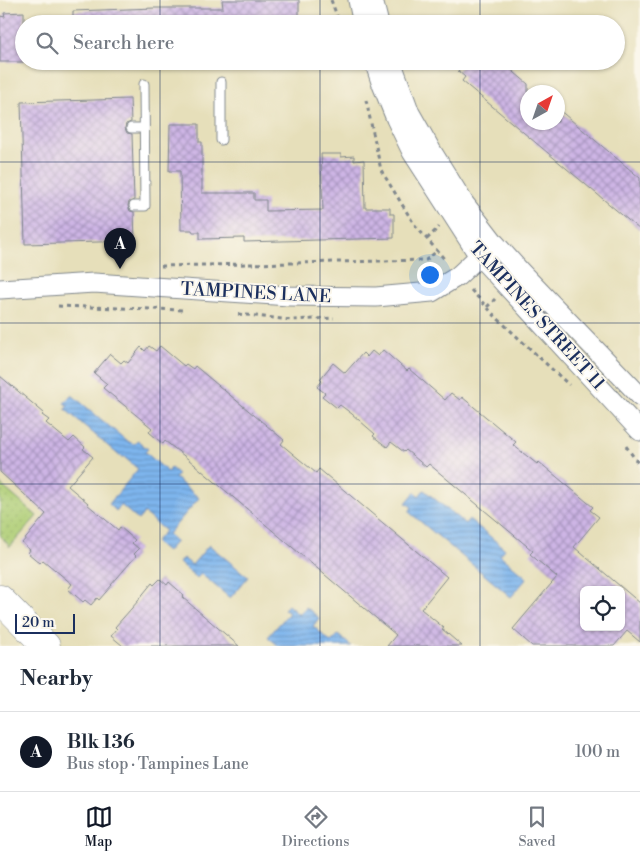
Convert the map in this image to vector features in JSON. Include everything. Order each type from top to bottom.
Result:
[{"type":"highway","points":[[0,600],[46,646]]},
{"type":"highway","points":[[0,619],[18,646]]},
{"type":"street","points":[[358,0],[361,15]]},
{"type":"street","points":[[372,0],[376,15]]},
{"type":"street","name":"TAMPINES STREET 11","points":[[377,70],[380,82],[412,152],[480,256],[640,431]]},
{"type":"street","name":"TAMPINES STREET 11","points":[[393,70],[410,113],[464,203],[494,242],[521,272],[640,396]]},
{"type":"street","name":"TAMPINES LANE","points":[[0,289],[94,283],[270,296],[376,297],[432,292],[458,276],[494,242]]},
{"type":"lane","points":[[220,82],[221,140]]},
{"type":"lane","points":[[134,206],[144,206],[144,84]]},
{"type":"lane","points":[[131,128],[144,128]]},
{"type":"path","points":[[331,0],[337,15]]},
{"type":"path","points":[[159,266],[426,260],[437,251]]},
{"type":"green space","points":[[0,484],[37,516],[10,547],[0,535]]},
{"type":"water","points":[[72,395],[128,442],[134,444],[138,441],[148,449],[145,452],[168,472],[171,468],[178,474],[175,478],[199,498],[168,534],[176,541],[167,552],[155,542],[165,531],[144,513],[138,520],[121,505],[116,511],[109,504],[138,469],[123,456],[122,458],[65,409],[68,406],[64,403]]},
{"type":"water","points":[[424,490],[465,524],[469,519],[505,549],[500,555],[527,578],[511,597],[409,512],[412,507],[406,503],[415,492],[419,496]]},
{"type":"water","points":[[209,545],[248,577],[230,598],[201,574],[197,578],[179,563],[183,558],[192,565]]},
{"type":"water","points":[[288,605],[299,615],[306,607],[319,618],[313,626],[331,642],[338,635],[351,646],[279,646],[268,637],[289,613],[284,609]]},
{"type":"building","points":[[222,0],[299,0],[299,15],[73,15],[73,11],[223,8]]},
{"type":"building","points":[[24,12],[24,15],[15,15],[15,62],[0,62],[0,16],[5,17],[4,13]]},
{"type":"building","points":[[459,70],[512,70],[528,84],[520,85],[520,130],[462,81],[465,77]]},
{"type":"building","points":[[130,99],[131,122],[126,124],[125,128],[127,133],[132,134],[134,200],[129,202],[128,206],[130,211],[134,212],[135,241],[25,244],[21,102]]},
{"type":"building","points":[[565,115],[640,178],[640,230],[521,130],[565,130]]},
{"type":"building","points":[[170,124],[199,124],[199,142],[202,142],[202,193],[254,193],[254,200],[266,200],[266,211],[323,210],[321,154],[341,154],[341,157],[354,156],[354,161],[364,160],[365,208],[390,208],[390,214],[394,214],[394,238],[244,242],[244,238],[200,239],[200,232],[181,230],[180,171],[169,171]]},
{"type":"building","points":[[149,346],[156,351],[160,346],[184,366],[186,364],[193,369],[195,366],[284,440],[281,444],[316,473],[319,469],[447,577],[421,609],[462,646],[387,646],[396,635],[188,459],[165,441],[163,444],[149,432],[152,428],[103,388],[107,384],[94,373],[110,354],[121,363],[124,360],[128,363],[141,347],[145,351]]},
{"type":"building","points":[[383,350],[407,371],[409,369],[445,400],[451,393],[460,400],[462,397],[516,442],[513,445],[537,464],[539,462],[593,507],[590,510],[599,517],[574,547],[620,586],[580,586],[580,631],[625,631],[625,590],[640,603],[640,642],[627,631],[614,646],[532,646],[513,629],[557,577],[530,554],[533,551],[429,464],[426,467],[406,450],[404,452],[391,442],[387,447],[373,436],[375,434],[352,414],[340,405],[337,408],[322,396],[325,393],[317,387],[322,381],[320,379],[333,363],[345,373],[363,353],[367,357],[372,351],[378,356]]},
{"type":"building","points":[[0,376],[44,413],[42,415],[49,420],[46,423],[69,442],[74,437],[85,447],[83,449],[93,457],[68,486],[118,530],[120,527],[135,540],[132,543],[139,549],[134,554],[136,556],[112,585],[99,600],[97,598],[91,605],[85,600],[83,602],[68,589],[72,584],[43,560],[40,563],[28,553],[30,550],[22,543],[46,514],[0,472]]},
{"type":"building","points":[[160,579],[167,585],[169,582],[184,595],[182,597],[239,646],[123,646],[111,636],[117,629],[115,627],[152,583],[154,585]]},
{"type":"place","name":"Blk 136","points":[[120,269]]}]
